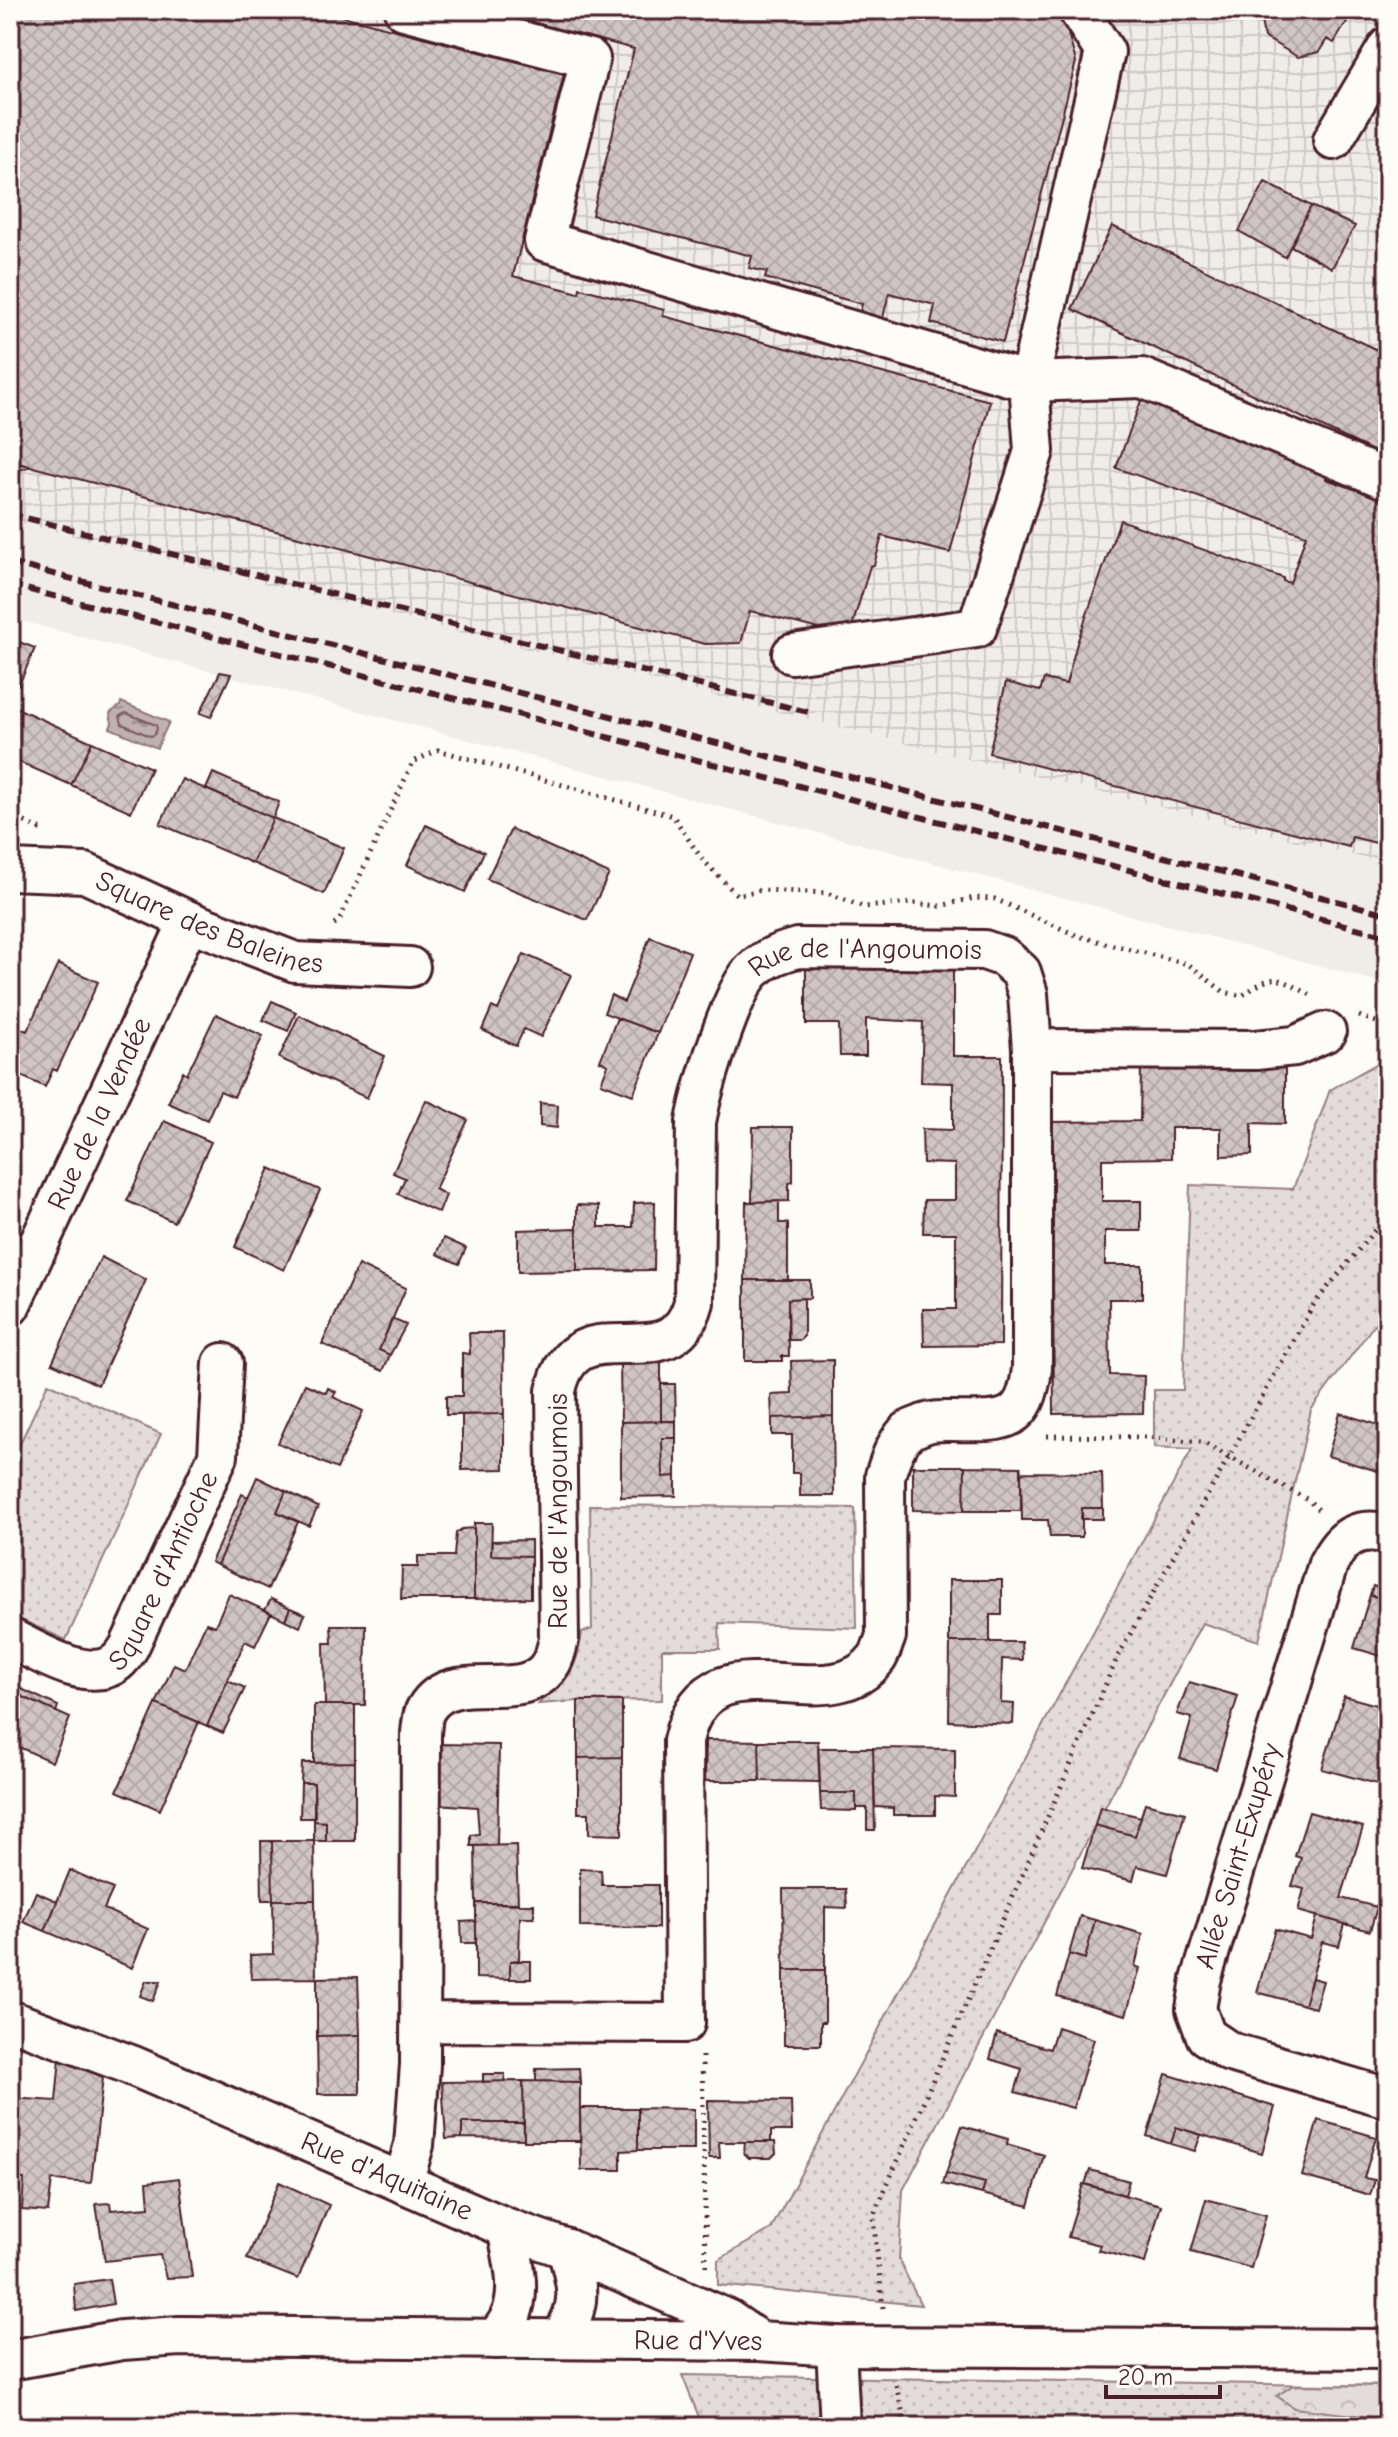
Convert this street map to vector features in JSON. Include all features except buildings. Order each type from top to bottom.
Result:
[{"type":"street","points":[[404,10],[590,59],[544,241],[1029,382],[1142,378],[1388,480]]},
{"type":"street","points":[[792,654],[977,628],[1034,451],[1029,382],[1105,52],[1078,10]]},
{"type":"street","points":[[1333,140],[1388,47]]},
{"type":"street","name":"Square des Baleines","points":[[10,870],[85,873],[189,921],[295,962],[410,967]]},
{"type":"street","name":"Rue de la Vendée","points":[[10,1306],[23,1245],[189,921]]},
{"type":"street","name":"Rue de l'Angoumois","points":[[403,2183],[414,2145],[421,2022],[421,1733],[424,1710],[438,1695],[459,1687],[517,1685],[537,1678],[551,1664],[559,1639],[556,1391],[560,1373],[573,1356],[593,1345],[657,1343],[675,1336],[689,1320],[694,1302],[696,1122],[701,1095],[738,994],[751,972],[773,955],[797,948],[984,950],[1004,957],[1021,972],[1028,994],[1032,1049],[1032,1368],[1030,1390],[1024,1404],[1013,1414]]},
{"type":"street","points":[[1032,1049],[1256,1050],[1295,1046],[1338,1022]]},
{"type":"street","name":"Square d'Antioche","points":[[10,1638],[89,1672],[116,1664],[129,1647],[218,1456],[223,1363]]},
{"type":"street","points":[[421,2022],[698,2033],[683,1741],[687,1721],[698,1702],[715,1689],[737,1683],[829,1683],[858,1676],[878,1657],[886,1636],[885,1476],[892,1454],[909,1430],[932,1421],[991,1422],[1013,1414]]},
{"type":"street","points":[[1348,1537],[1364,1531],[1388,1534]]},
{"type":"street","name":"Allée Saint-Exupéry","points":[[1348,1537],[1336,1548],[1328,1564],[1205,1965],[1196,2009],[1206,2036],[1230,2052],[1388,2098]]},
{"type":"street","name":"Rue d'Aquitaine","points":[[10,2020],[131,2065],[507,2228],[567,2249],[727,2319],[759,2341]]},
{"type":"street","points":[[496,2339],[510,2319],[515,2305],[516,2286],[507,2228]]},
{"type":"street","points":[[561,2338],[577,2304],[577,2283],[567,2249]]},
{"type":"street","name":"Rue d'Yves","points":[[10,2360],[122,2340],[180,2336],[759,2341],[836,2346],[1388,2349]]},
{"type":"street","points":[[836,2346],[840,2427]]},
{"type":"path","points":[[325,928],[339,921],[413,762],[438,750],[673,816],[701,858],[737,895],[762,890],[827,893],[864,907],[911,903],[940,906],[974,898],[995,899],[1078,936],[1188,964],[1224,992],[1242,996],[1261,982],[1277,978],[1314,996]]},
{"type":"path","points":[[1338,1022],[1388,1026]]},
{"type":"path","points":[[889,2345],[873,2217],[1118,1656],[1314,1304],[1388,1214]]},
{"type":"path","points":[[1013,1414],[1038,1434],[1052,1437],[1202,1442],[1308,1500],[1348,1537]]},
{"type":"path","points":[[698,2033],[707,2264],[700,2307]]},
{"type":"shaded area","points":[[10,10],[1388,10],[1388,864],[10,520]]},
{"type":"shaded area","points":[[10,520],[1388,864],[1388,984],[10,618]]},
{"type":"green space","points":[[1388,1014],[1388,1306],[1311,1410],[1259,1641],[1202,1623],[903,2190],[899,2260],[921,2305],[718,2285],[718,2260],[771,2229],[1192,1449],[1154,1447],[1154,1390],[1183,1390],[1190,1185],[1293,1189],[1330,1090],[1383,1060]]},
{"type":"green space","points":[[48,1383],[161,1434],[66,1640],[10,1615],[10,1465]]},
{"type":"green space","points":[[590,1505],[855,1508],[857,1628],[719,1623],[720,1649],[662,1649],[662,1700],[538,1704],[569,1674],[577,1658],[582,1633],[592,1629]]},
{"type":"green space","points":[[682,2375],[1388,2386],[1388,2427],[703,2427]]},
{"type":"green space","points":[[1293,2385],[1388,2386],[1388,2419],[1294,2408],[1277,2396]]},
{"type":"water","points":[[121,702],[169,722],[157,748],[110,728],[110,713]]},
{"type":"railway","points":[[10,514],[812,713]]},
{"type":"railway","points":[[10,563],[1388,914]]},
{"type":"railway","points":[[10,585],[1388,936]]}]
